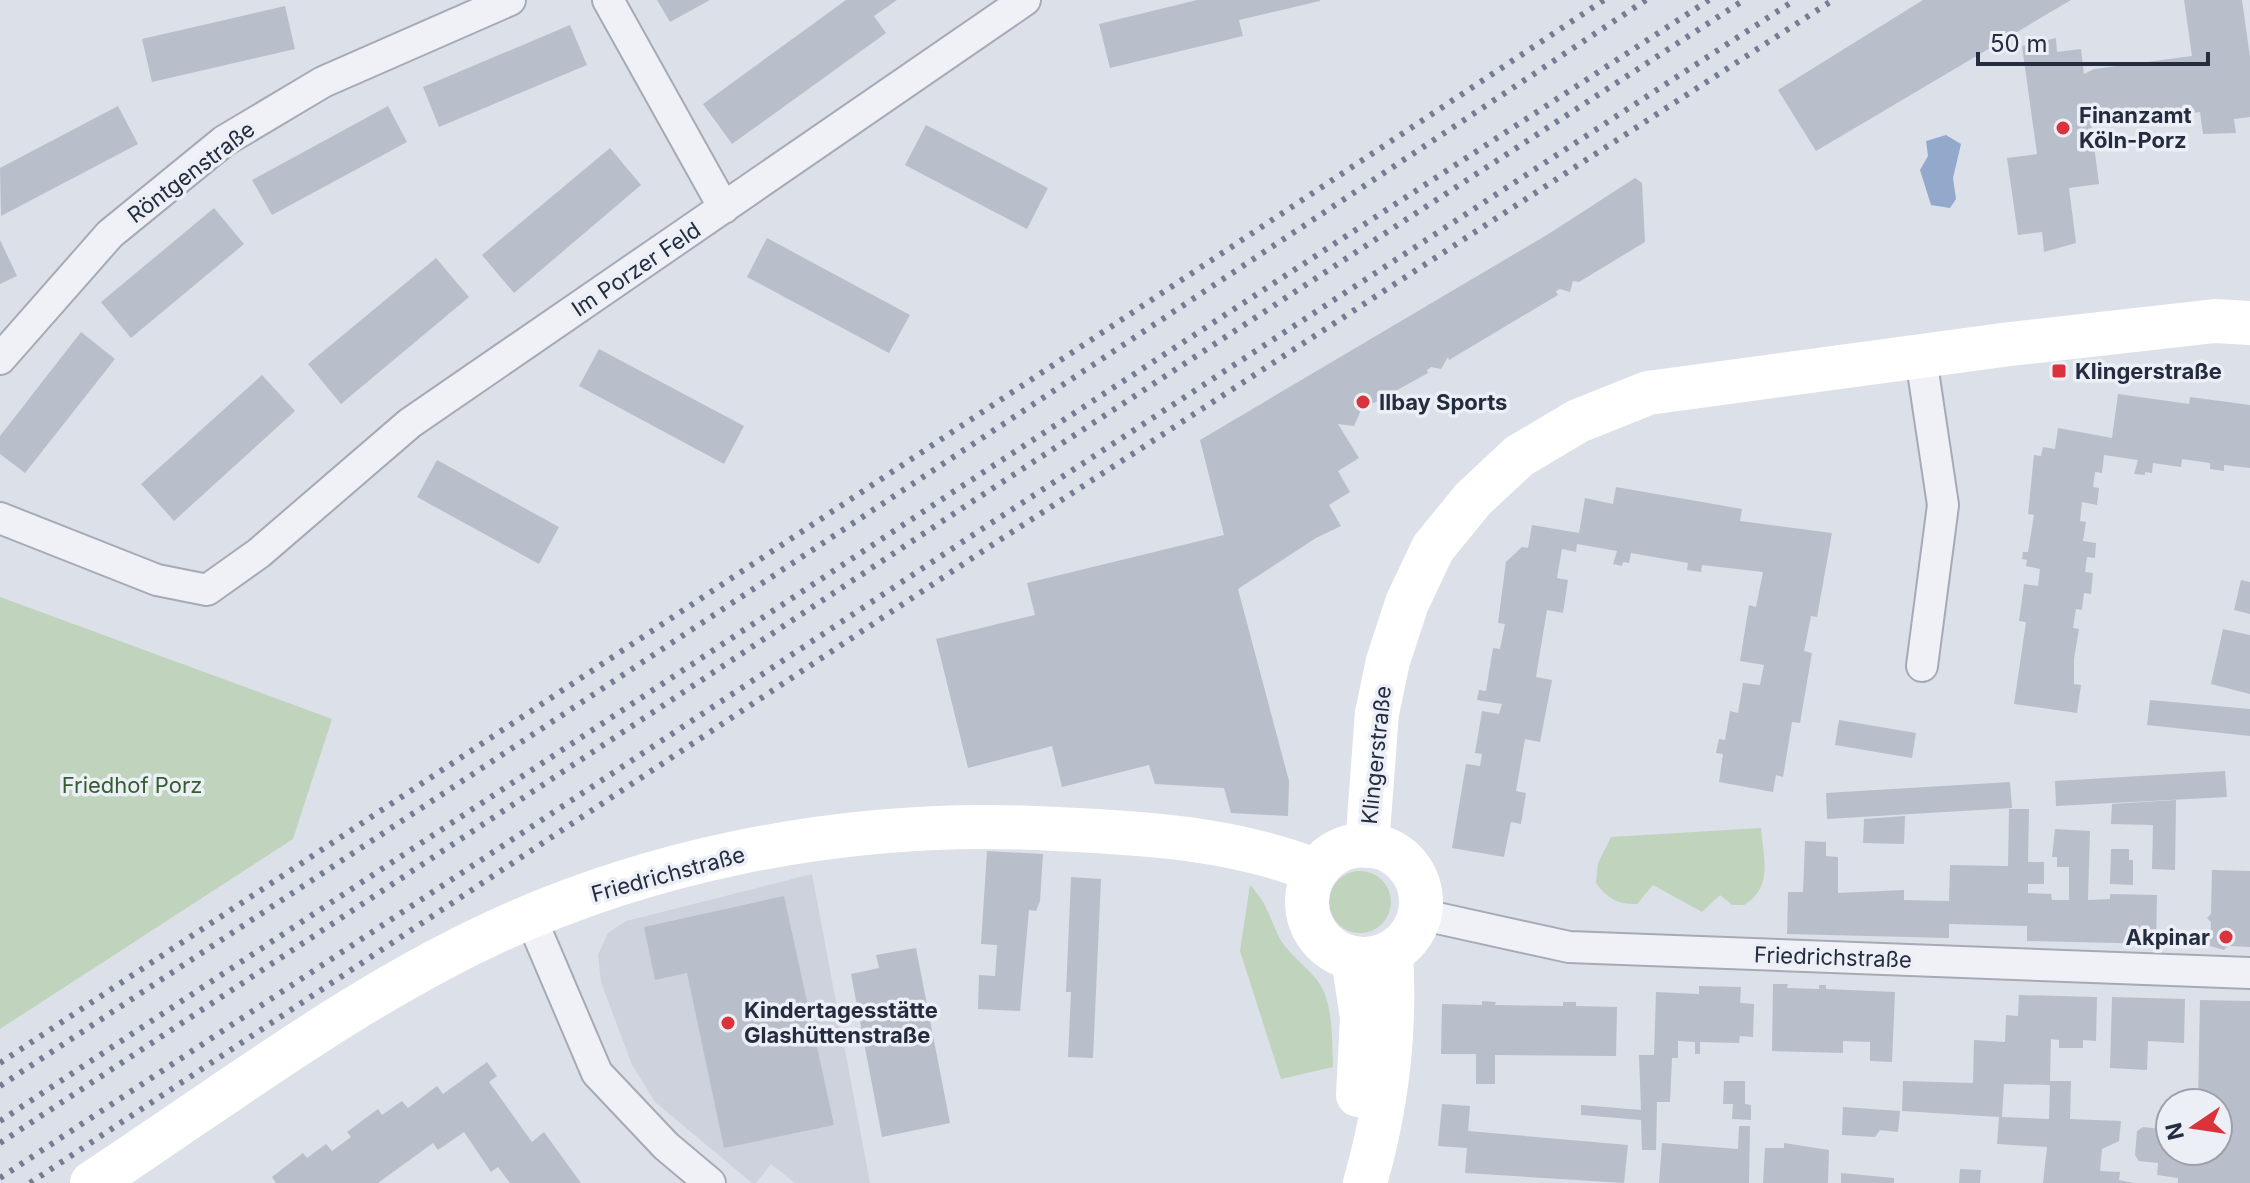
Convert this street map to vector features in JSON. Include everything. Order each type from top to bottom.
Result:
[{"type":"street","name":"Röntgenstraße","points":[[0,359],[110,234],[224,141],[323,82],[510,0]]},
{"type":"street","points":[[608,0],[724,208]]},
{"type":"street","name":"Im Porzer Feld","points":[[0,518],[157,580],[207,590],[259,553],[410,423],[1025,0]]},
{"type":"street","name":"Klingerstraße","points":[[1367,846],[1377,713],[1388,661],[1407,603],[1433,548],[1473,499],[1519,456],[1578,421],[1648,393],[2238,316]]},
{"type":"street","points":[[1921,358],[1943,505],[1922,666]]},
{"type":"street","name":"Friedrichstraße","points":[[92,1183],[349,1014],[437,960],[530,916],[648,875],[743,852],[891,828],[1019,827],[1201,840],[1286,859],[1316,871]]},
{"type":"street","points":[[1367,846],[1381,848],[1404,863],[1418,886],[1419,914],[1405,943],[1372,956],[1336,952],[1321,940],[1311,925],[1307,907],[1308,888],[1316,871],[1338,851],[1367,846]]},
{"type":"street","name":"Friedrichstraße","points":[[1419,914],[1569,947],[2250,973]]},
{"type":"street","points":[[530,916],[597,1073],[666,1146],[710,1183]]},
{"type":"street","points":[[1338,1183],[1354,1122],[1361,1070],[1362,1018],[1372,956]]},
{"type":"street","points":[[1365,1183],[1382,1125],[1394,1014],[1372,956]]},
{"type":"shaded area","name":"Kindertagesstätte Glashüttenstraße","points":[[812,874],[870,1183],[795,1183],[771,1164],[756,1183],[752,1183],[655,1102],[632,1065],[601,982],[598,955],[608,933],[626,921]]},
{"type":"green space","name":"Friedhof Porz","points":[[0,597],[332,719],[293,839],[0,1029]]},
{"type":"green space","points":[[1761,828],[1763,880],[1760,889],[1744,905],[1732,905],[1720,895],[1702,912],[1653,885],[1637,904],[1624,903],[1604,893],[1596,883],[1598,863],[1611,837]]},
{"type":"green space","points":[[1360,871],[1382,880],[1391,902],[1382,924],[1360,933],[1338,924],[1329,902],[1338,880]]},
{"type":"green space","points":[[1250,885],[1265,905],[1280,939],[1324,992],[1331,1019],[1333,1067],[1281,1079],[1240,951]]},
{"type":"water","points":[[1946,135],[1961,144],[1953,178],[1956,199],[1950,208],[1931,205],[1920,170],[1928,156],[1926,141]]},
{"type":"building","points":[[657,0],[710,0],[670,22]]},
{"type":"building","points":[[846,0],[897,0],[874,16],[886,33],[732,144],[703,104]]},
{"type":"building","points":[[1197,0],[1320,1],[1239,20],[1243,36],[1110,68],[1099,24]]},
{"type":"building","points":[[1923,0],[2071,0],[1816,151],[1778,90]]},
{"type":"building","name":"Finanzamt Köln-Porz","points":[[2184,0],[2242,0],[2250,57],[2250,117],[2234,119],[2236,133],[2203,134],[2200,112],[2100,126],[2099,112],[2090,114],[2099,184],[2069,188],[2076,243],[2044,252],[2042,232],[2018,235],[2007,158],[2037,154],[2022,46],[2056,38],[2057,52],[2081,49],[2084,74],[2094,69],[2192,56]]},
{"type":"building","points":[[285,6],[295,49],[152,82],[142,39]]},
{"type":"building","points":[[570,25],[587,65],[439,127],[423,87]]},
{"type":"building","points":[[118,106],[138,144],[1,216],[0,168]]},
{"type":"building","points":[[388,106],[407,142],[272,215],[252,180]]},
{"type":"building","points":[[926,125],[1048,188],[1027,229],[905,165]]},
{"type":"building","points":[[610,148],[641,185],[514,293],[482,255]]},
{"type":"building","points":[[1635,178],[1642,183],[1645,242],[1579,282],[1573,281],[1570,292],[1556,291],[1558,295],[1449,360],[1448,357],[1441,369],[1431,367],[1428,373],[1361,410],[1354,426],[1338,424],[1359,458],[1338,471],[1350,492],[1329,505],[1341,526],[1316,538],[1238,589],[1289,781],[1288,816],[1231,813],[1224,788],[1155,784],[1149,765],[1062,787],[1052,746],[968,768],[936,639],[1035,615],[1027,583],[1224,535],[1200,440],[1550,233]]},
{"type":"building","points":[[214,208],[244,244],[131,338],[101,302]]},
{"type":"building","points":[[767,238],[910,315],[889,353],[747,277]]},
{"type":"building","points":[[0,240],[17,276],[0,284]]},
{"type":"building","points":[[436,258],[469,297],[341,404],[308,364]]},
{"type":"building","points":[[81,332],[115,359],[25,473],[0,454],[0,436]]},
{"type":"building","points":[[599,349],[744,426],[724,464],[579,386]]},
{"type":"building","points":[[262,375],[295,411],[174,521],[141,484]]},
{"type":"building","points":[[2118,394],[2189,404],[2190,397],[2250,405],[2250,468],[2224,465],[2224,471],[2210,469],[2210,463],[2182,459],[2181,467],[2153,463],[2152,473],[2145,472],[2145,475],[2134,474],[2138,460],[2104,455],[2102,473],[2095,472],[2093,487],[2099,488],[2097,505],[2082,502],[2080,521],[2086,522],[2083,541],[2096,543],[2095,558],[2087,557],[2085,572],[2093,573],[2091,594],[2084,593],[2082,610],[2076,609],[2073,628],[2079,629],[2074,659],[2074,684],[2081,685],[2077,713],[2014,704],[2026,622],[2019,621],[2024,584],[2038,586],[2040,569],[2026,566],[2027,560],[2022,559],[2023,552],[2028,552],[2034,515],[2028,514],[2034,455],[2041,456],[2043,447],[2055,449],[2058,428],[2112,438]]},
{"type":"building","points":[[437,460],[559,527],[539,564],[417,497]]},
{"type":"building","points":[[1616,487],[1742,509],[1740,521],[1832,533],[1817,617],[1811,616],[1804,651],[1812,653],[1800,723],[1792,722],[1783,777],[1776,775],[1773,792],[1719,782],[1723,754],[1716,753],[1719,739],[1725,740],[1730,711],[1738,713],[1743,683],[1760,685],[1764,665],[1740,661],[1749,605],[1756,607],[1763,572],[1702,565],[1701,572],[1687,570],[1688,563],[1631,553],[1629,563],[1623,562],[1622,566],[1613,564],[1617,551],[1577,544],[1576,552],[1562,549],[1557,578],[1568,580],[1563,613],[1547,610],[1536,677],[1552,680],[1540,742],[1525,739],[1516,791],[1526,793],[1521,824],[1511,822],[1504,857],[1452,848],[1466,764],[1480,766],[1482,754],[1475,753],[1482,711],[1499,714],[1502,704],[1477,700],[1479,690],[1486,691],[1493,648],[1500,649],[1505,624],[1498,623],[1506,562],[1522,547],[1528,548],[1532,525],[1579,533],[1585,498],[1613,504]]},
{"type":"building","points":[[2241,580],[2250,582],[2250,614],[2234,610]]},
{"type":"building","points":[[2223,629],[2250,635],[2250,694],[2211,684]]},
{"type":"building","points":[[2150,700],[2250,709],[2250,736],[2147,725]]},
{"type":"building","points":[[1839,720],[1916,733],[1912,758],[1835,745]]},
{"type":"building","points":[[2225,771],[2227,797],[2056,806],[2055,781]]},
{"type":"building","points":[[2010,782],[2012,808],[1827,819],[1826,793]]},
{"type":"building","points":[[2176,800],[2175,870],[2152,869],[2153,825],[2111,824],[2112,804]]},
{"type":"building","points":[[2009,809],[2029,809],[2028,862],[2044,862],[2044,884],[2028,884],[2028,893],[2051,894],[2052,900],[2069,900],[2069,867],[2057,867],[2057,857],[2052,857],[2055,829],[2090,831],[2088,900],[2110,899],[2110,894],[2157,895],[2156,944],[2027,941],[2027,926],[1949,924],[1949,938],[1787,934],[1788,892],[1803,892],[1805,841],[1826,842],[1826,856],[1838,857],[1838,893],[1904,890],[1904,900],[1949,901],[1950,865],[2008,866]]},
{"type":"building","points":[[1905,816],[1904,844],[1863,843],[1864,819]]},
{"type":"building","points":[[2111,849],[2129,849],[2129,860],[2133,860],[2133,885],[2110,884]]},
{"type":"building","points":[[987,851],[1043,854],[1040,901],[1036,911],[1029,910],[1020,1011],[978,1009],[979,975],[995,976],[997,945],[981,944]]},
{"type":"building","points":[[2212,870],[2250,871],[2250,947],[2228,946],[2224,950],[2210,946],[2211,922],[2207,918],[2211,914]]},
{"type":"building","points":[[1071,877],[1101,879],[1093,1058],[1068,1057],[1071,992],[1066,992]]},
{"type":"building","points":[[784,896],[834,1125],[724,1148],[687,973],[655,980],[644,927]]},
{"type":"building","points":[[916,948],[950,1123],[882,1137],[851,974],[879,968],[876,955]]},
{"type":"building","points":[[1773,984],[1788,984],[1787,988],[1819,989],[1819,985],[1826,985],[1826,989],[1895,992],[1892,1062],[1870,1061],[1870,1042],[1843,1041],[1843,1053],[1772,1051]]},
{"type":"building","points":[[1699,986],[1741,987],[1740,1003],[1754,1004],[1753,1037],[1740,1036],[1739,1043],[1700,1042],[1700,1054],[1695,1054],[1695,1042],[1678,1041],[1678,1058],[1672,1058],[1670,1102],[1657,1102],[1656,1150],[1642,1150],[1641,1120],[1581,1115],[1581,1105],[1641,1110],[1639,1055],[1654,1055],[1656,992],[1699,994]]},
{"type":"building","points":[[2019,995],[2097,997],[2096,1041],[2083,1040],[2083,1048],[2059,1048],[2059,1040],[2051,1039],[2050,1081],[2071,1081],[2070,1119],[2121,1121],[2119,1141],[2102,1149],[2100,1171],[2120,1172],[2119,1180],[2134,1183],[2043,1183],[2047,1147],[1997,1144],[1999,1117],[1902,1111],[1903,1081],[1973,1083],[1974,1040],[2005,1042],[2006,1015],[2018,1016]],"holes":[[[2004,1084],[2050,1085],[2049,1119],[2002,1117]]]},
{"type":"building","points":[[2112,997],[2185,999],[2184,1043],[2148,1041],[2147,1070],[2110,1068]]},
{"type":"building","points":[[2200,1000],[2250,1001],[2250,1183],[2178,1183],[2178,1178],[2157,1175],[2158,1167],[2234,1167],[2234,1087],[2198,1087]]},
{"type":"building","points":[[1482,1001],[1496,1002],[1495,1005],[1563,1006],[1563,1002],[1576,1002],[1576,1006],[1617,1007],[1616,1056],[1495,1055],[1495,1084],[1476,1084],[1476,1054],[1441,1054],[1442,1004],[1482,1005]]},
{"type":"building","points":[[487,1062],[497,1076],[489,1082],[532,1142],[544,1132],[581,1183],[510,1183],[498,1167],[491,1172],[464,1132],[438,1150],[433,1143],[378,1183],[276,1183],[272,1177],[303,1153],[307,1158],[326,1144],[332,1151],[351,1137],[347,1132],[378,1109],[382,1115],[402,1101],[408,1108],[437,1086],[443,1094]]},
{"type":"building","points":[[1724,1081],[1745,1081],[1745,1104],[1751,1105],[1751,1120],[1732,1119],[1733,1104],[1723,1104]]},
{"type":"building","points":[[1442,1104],[1470,1106],[1468,1131],[1628,1145],[1624,1183],[1465,1173],[1467,1148],[1438,1146]]},
{"type":"building","points":[[1843,1107],[1900,1111],[1898,1132],[1880,1130],[1875,1137],[1842,1135]]},
{"type":"building","points":[[1739,1126],[1750,1126],[1749,1183],[1659,1183],[1662,1143],[1738,1149]]},
{"type":"building","points":[[2143,1127],[2154,1128],[2154,1163],[2139,1161],[2135,1155],[2137,1131]]},
{"type":"building","points":[[1784,1143],[1829,1150],[1828,1183],[1763,1183],[1765,1148],[1784,1148]]},
{"type":"building","points":[[1960,1169],[1981,1170],[1980,1183],[1959,1183]]},
{"type":"building","points":[[1841,1173],[1894,1178],[1894,1183],[1841,1183]]},
{"type":"railway","points":[[0,1063],[1604,0]]},
{"type":"railway","points":[[0,1086],[1646,0]]},
{"type":"railway","points":[[0,1121],[956,490],[1709,0]]},
{"type":"railway","points":[[0,1143],[967,505],[1744,0]]},
{"type":"railway","points":[[0,1178],[982,529],[1795,0]]},
{"type":"railway","points":[[30,1183],[989,547],[1833,0]]},
{"type":"place","name":"Finanzamt Köln-Porz","points":[[2063,128]]},
{"type":"place","name":"Klingerstraße","points":[[2059,371]]},
{"type":"place","name":"Ilbay Sports","points":[[1363,402]]},
{"type":"place","name":"Akpinar","points":[[2226,937]]},
{"type":"place","name":"Kindertagesstätte Glashüttenstraße","points":[[728,1023]]}]
